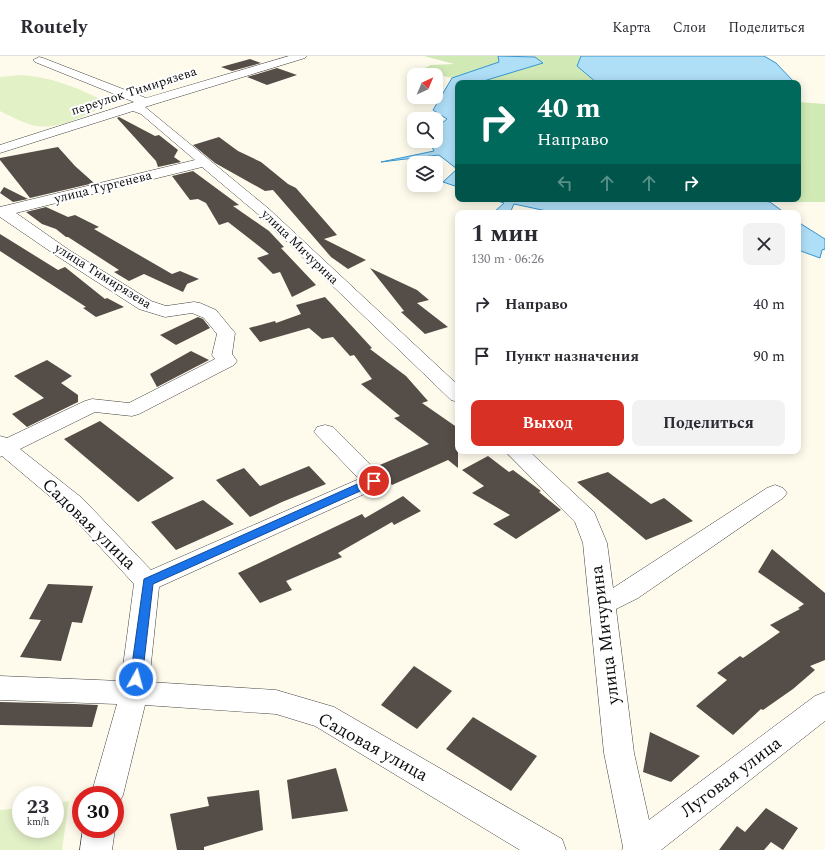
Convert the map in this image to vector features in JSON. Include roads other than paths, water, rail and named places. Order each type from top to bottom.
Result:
[{"type":"street","name":"переулок Тимирязева","points":[[0,149],[301,56]]},
{"type":"street","name":"улица Мичурина","points":[[39,60],[141,105],[145,111],[264,212],[455,393]]},
{"type":"street","name":"улица Тургенева","points":[[2,212],[205,162]]},
{"type":"street","name":"улица Тимирязева","points":[[2,212],[145,305],[165,312],[194,307],[210,314],[226,333],[222,355],[227,361],[132,410],[92,406],[2,447]]},
{"type":"street","points":[[148,582],[374,481],[325,432]]},
{"type":"street","name":"Садовая улица","points":[[2,447],[74,504],[148,582],[134,693],[276,702],[324,716],[550,850]]},
{"type":"street","name":"улица Мичурина","points":[[519,454],[586,518],[595,543],[619,753],[638,848]]},
{"type":"street","points":[[602,604],[629,591],[775,493]]},
{"type":"street","points":[[0,688],[134,693],[109,786]]},
{"type":"street","name":"Луговая улица","points":[[638,848],[825,704]]},
{"type":"street","points":[[96,850],[98,838]]},
{"type":"water","points":[[498,56],[535,57],[543,63],[487,80],[455,80],[455,167],[443,158],[443,156],[410,156],[434,151],[432,148],[443,148],[443,122],[447,119],[443,116],[443,112],[436,112],[433,110],[437,104],[443,104],[443,93],[452,78],[499,62]]},
{"type":"water","points":[[581,56],[764,56],[776,63],[792,80],[593,80],[577,66]]},
{"type":"water","points":[[407,157],[407,159],[381,162]]},
{"type":"water","points":[[455,171],[455,186],[443,182]]},
{"type":"water","points":[[501,202],[770,202],[781,210],[542,210],[514,204],[511,210],[496,210],[504,203]]},
{"type":"water","points":[[801,224],[825,239],[825,249],[822,250],[820,258],[801,251]]}]
